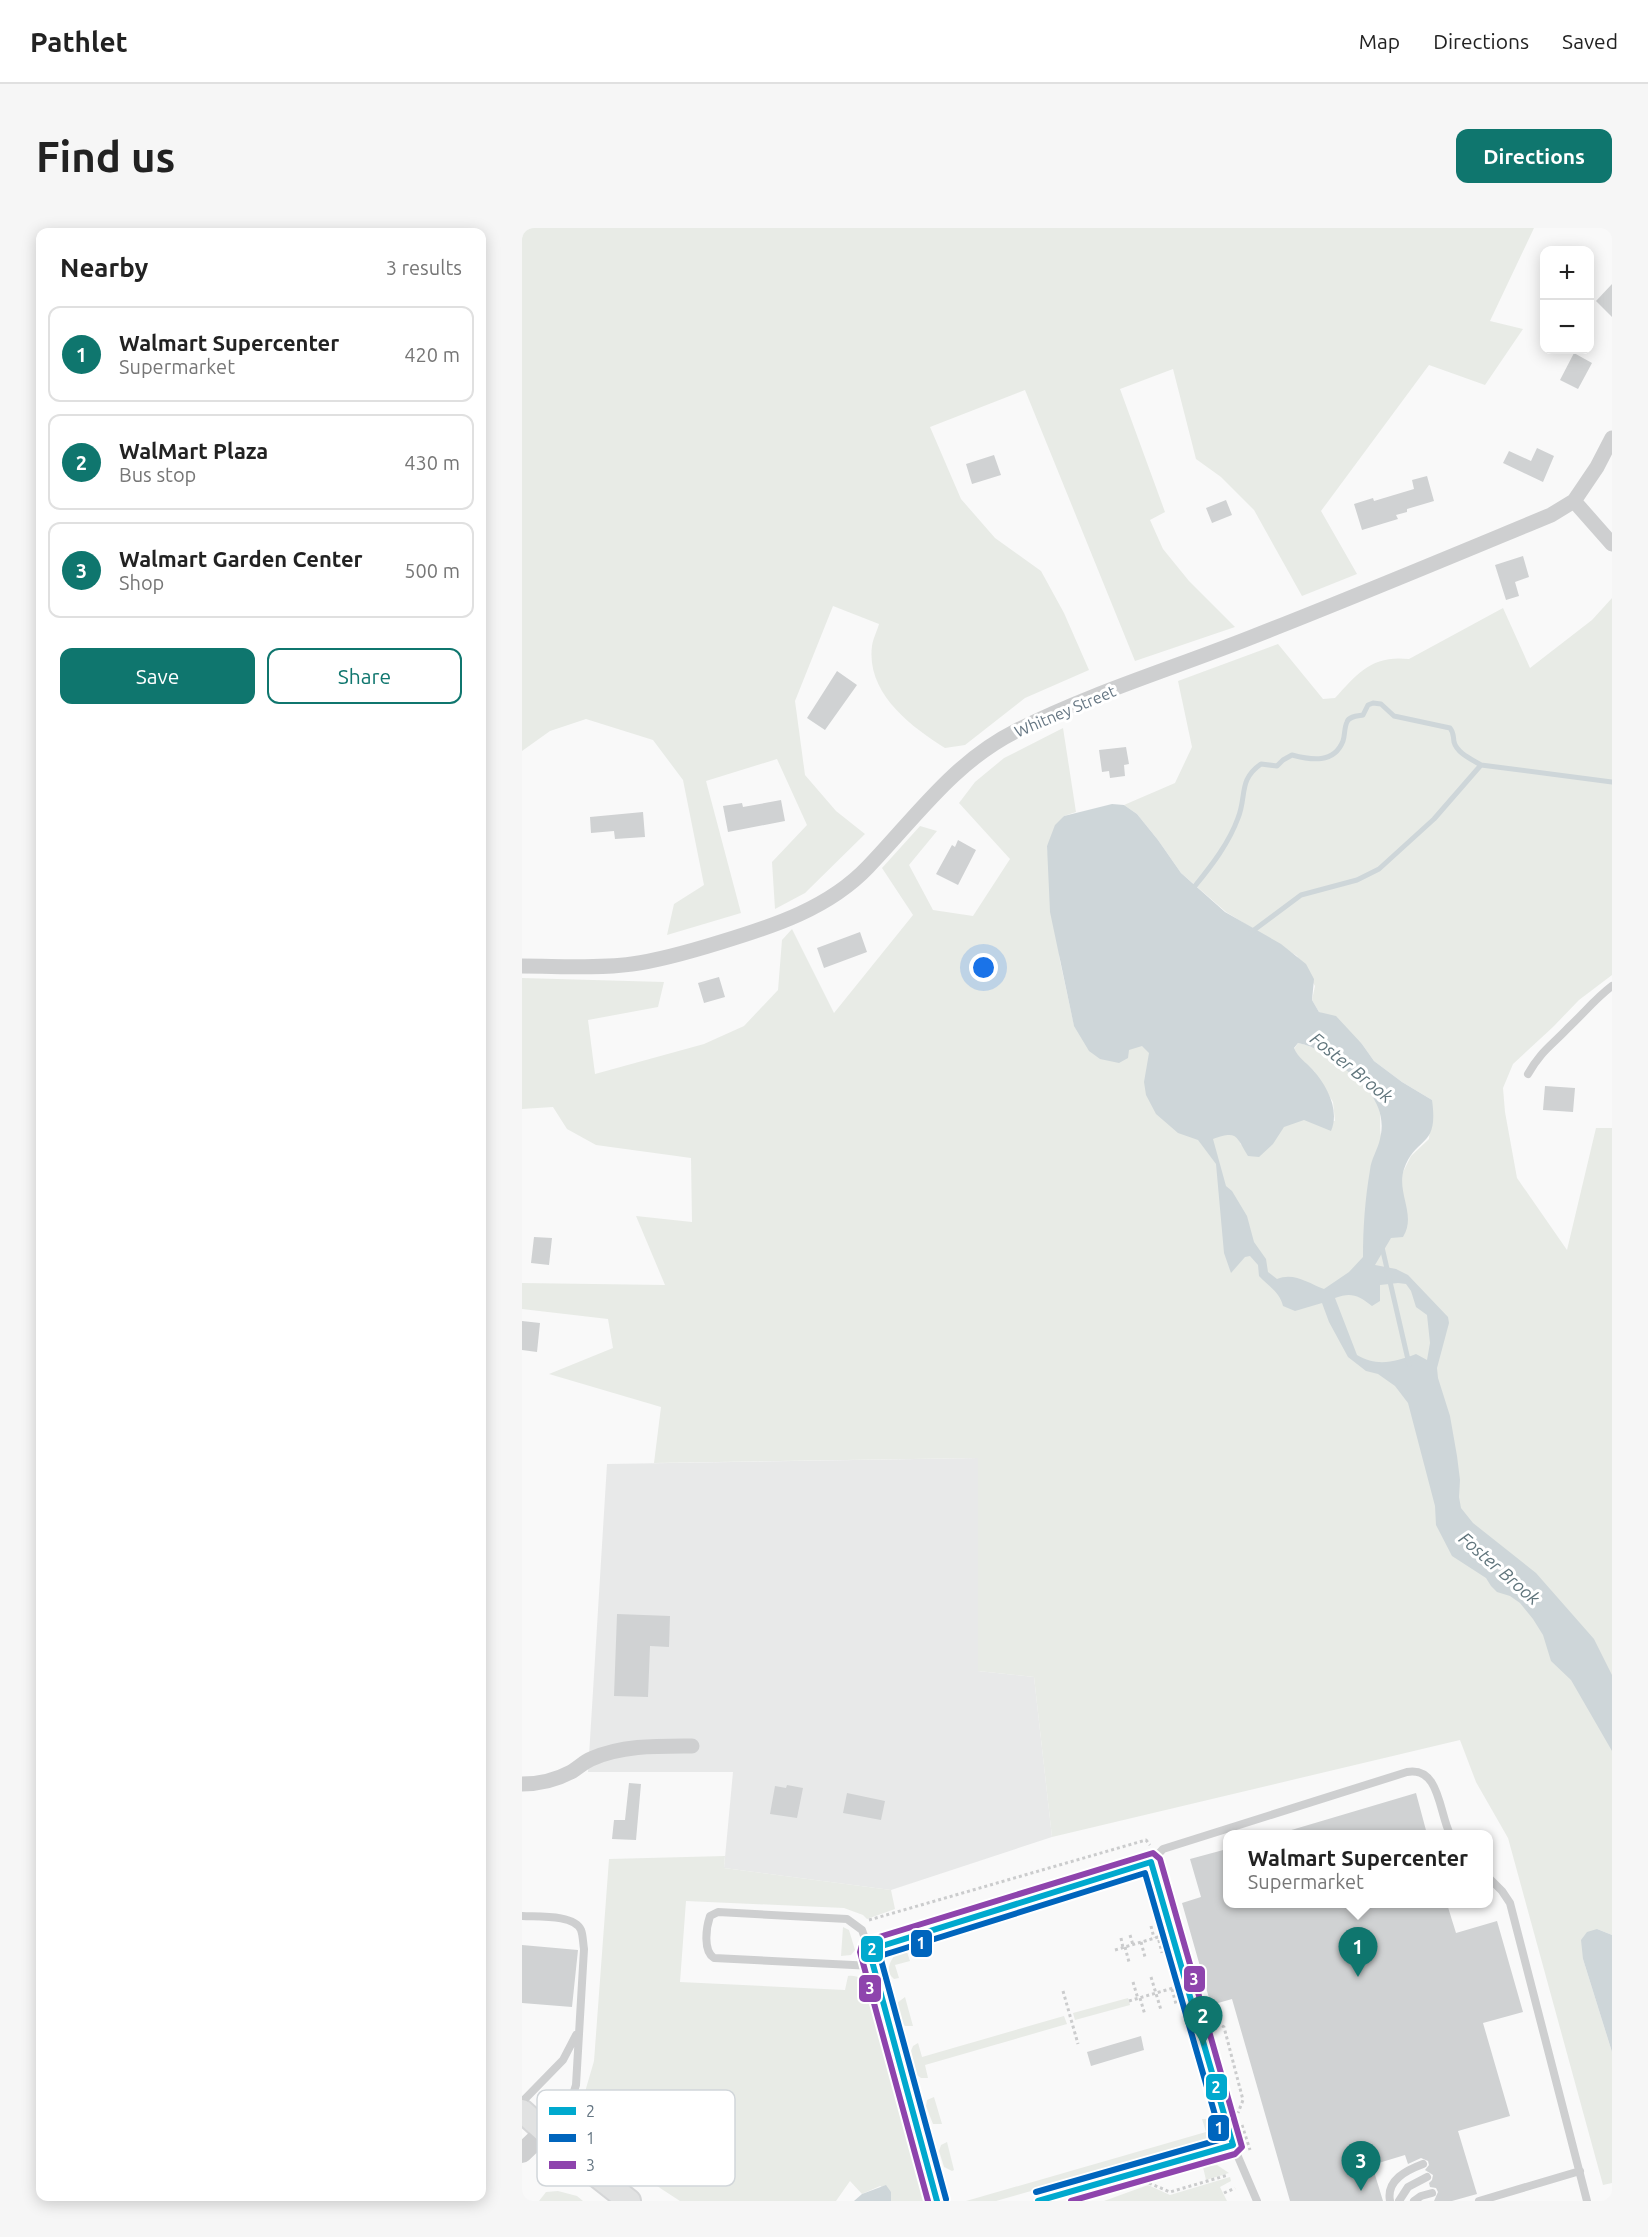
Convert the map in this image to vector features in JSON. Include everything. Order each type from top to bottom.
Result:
[{"type":"main road","points":[[522,2111],[537,2125]]},
{"type":"main road","points":[[611,2186],[629,2201]]},
{"type":"street","name":"Whitney Street","points":[[522,966],[596,967],[632,964],[705,947],[776,925],[808,910],[839,892],[867,869],[934,792],[993,744],[1072,706],[1252,637],[1551,515],[1574,501],[1597,467],[1612,438]]},
{"type":"street","points":[[1574,501],[1612,544]]},
{"type":"street","points":[[522,1784],[538,1784],[571,1772],[590,1759],[617,1751],[650,1746],[692,1746]]},
{"type":"street","points":[[522,2153],[537,2139]]},
{"type":"lane","points":[[1528,1074],[1538,1056],[1612,986]]},
{"type":"lane","points":[[1224,1830],[1413,1771],[1424,1773],[1433,1783],[1449,1830]]},
{"type":"lane","points":[[869,1950],[1151,1862],[1163,1849],[1223,1830]]},
{"type":"lane","points":[[1151,1862],[1233,2145],[1257,2201]]},
{"type":"lane","points":[[1493,1882],[1510,1903],[1587,2201]]},
{"type":"lane","points":[[873,1966],[714,1958],[708,1952],[707,1947],[708,1921],[710,1916],[718,1912],[848,1919],[861,1930],[869,1950],[938,2201]]},
{"type":"lane","points":[[522,1916],[567,1919],[576,1923],[581,1931],[584,1949],[578,2059],[574,2090]]},
{"type":"lane","points":[[522,2102],[563,2060],[579,2028]]},
{"type":"lane","points":[[1038,2201],[1233,2145]]},
{"type":"lane","points":[[1390,2201],[1389,2190],[1394,2183],[1406,2171],[1423,2164]]},
{"type":"lane","points":[[1479,2201],[1580,2171]]},
{"type":"lane","points":[[1399,2201],[1408,2187],[1427,2177]]},
{"type":"lane","points":[[1414,2201],[1432,2193]]},
{"type":"path","points":[[868,1920],[1146,1840],[1150,1845]]},
{"type":"path","points":[[1151,1926],[1154,1938]]},
{"type":"path","points":[[1131,1935],[1133,1945]]},
{"type":"path","points":[[1115,1950],[1158,1937],[1162,1953]]},
{"type":"path","points":[[1121,1938],[1129,1962]]},
{"type":"path","points":[[1141,1942],[1145,1957]]},
{"type":"path","points":[[1150,1977],[1161,2010]]},
{"type":"path","points":[[1133,1982],[1145,2015]]},
{"type":"path","points":[[1129,2001],[1172,1988],[1176,2004]]},
{"type":"path","points":[[1063,1991],[1078,2044]]},
{"type":"path","points":[[1209,2013],[1212,2019],[1224,2027],[1243,2100],[1237,2112],[1251,2154]]},
{"type":"path","points":[[1139,2186],[1149,2183],[1170,2192],[1228,2175]]},
{"type":"path","points":[[1224,2193],[1235,2188]]},
{"type":"shaded area","points":[[522,228],[1534,228],[1490,321],[1523,329],[1485,385],[1429,365],[1321,511],[1357,574],[1302,596],[1254,510],[1221,477],[1196,459],[1173,369],[1120,389],[1165,512],[1150,520],[1163,549],[1189,581],[1235,627],[1135,661],[1025,390],[930,427],[961,499],[995,538],[1041,571],[1064,613],[1089,670],[1025,698],[965,745],[945,748],[905,718],[883,693],[872,663],[872,646],[879,624],[833,606],[795,701],[805,775],[836,811],[865,834],[805,893],[775,909],[772,862],[807,825],[777,759],[706,781],[741,913],[667,935],[674,904],[704,885],[683,780],[653,740],[586,719],[550,731],[522,751]]},
{"type":"shaded area","points":[[1612,598],[1612,975],[1579,1000],[1513,1064],[1503,1088],[1517,1178],[1567,1250],[1596,1128],[1612,1128],[1612,1935],[1597,1929],[1583,1959],[1612,2052],[1612,2183],[1603,2185],[1508,1838],[1476,1782],[1460,1740],[1052,1837],[1034,1677],[978,1671],[978,1458],[654,1463],[661,1407],[549,1374],[613,1348],[608,1319],[522,1309],[522,1283],[665,1285],[636,1216],[692,1222],[691,1158],[596,1145],[567,1129],[553,1107],[522,1109],[522,978],[664,982],[658,1007],[588,1020],[595,1074],[704,1044],[744,1026],[778,990],[782,940],[792,929],[834,1013],[913,915],[882,868],[920,826],[937,831],[909,865],[933,910],[973,916],[1010,859],[959,803],[975,782],[1004,758],[1063,728],[1076,812],[1064,816],[1047,846],[1060,961],[1074,1025],[1136,1038],[1230,1134],[1238,1137],[1241,1145],[1293,1115],[1335,1121],[1333,1102],[1314,1071],[1296,1055],[1294,1049],[1298,1043],[1319,1051],[1343,1066],[1373,1095],[1379,1108],[1382,1140],[1403,1172],[1411,1156],[1429,1139],[1432,1100],[1402,1082],[1374,1061],[1362,1044],[1327,1015],[1319,1012],[1312,1000],[1315,986],[1297,956],[1226,912],[1181,873],[1137,814],[1124,805],[1175,783],[1192,747],[1178,681],[1278,644],[1323,699],[1335,698],[1359,674],[1375,663],[1385,660],[1409,659],[1503,608],[1530,668],[1592,620]]},
{"type":"shaded area","points":[[978,1458],[978,1671],[1034,1677],[1052,1837],[891,1890],[724,1868],[733,1772],[588,1772],[607,1464]]},
{"type":"shaded area","points":[[725,1856],[724,1868],[891,1890],[895,1909],[867,1919],[863,1915],[844,1908],[686,1901],[680,1982],[845,1990],[848,1976],[862,1979],[867,1987],[923,2186],[924,2201],[891,2201],[891,2192],[880,2186],[862,2194],[850,2181],[836,2201],[680,2201],[657,2186],[735,2186],[735,2090],[586,2090],[594,2061],[609,1859]]},
{"type":"shaded area","points":[[843,1927],[849,1930],[855,1950],[851,1955],[841,1956]]},
{"type":"shaded area","points":[[901,1948],[906,1949],[910,1961],[895,1965],[899,1978],[894,1979],[889,1974],[889,1966]]},
{"type":"shaded area","points":[[905,1997],[913,2026],[905,2026],[901,2022],[897,2003]]},
{"type":"shaded area","points":[[1128,1998],[1130,2005],[1075,2020],[1073,2013]]},
{"type":"shaded area","points":[[1064,2016],[1067,2024],[925,2065],[928,2078],[921,2078],[917,2075],[911,2051],[918,2043],[922,2057]]},
{"type":"shaded area","points":[[934,2097],[942,2124],[933,2124],[926,2106],[927,2100]]},
{"type":"shaded area","points":[[1202,2119],[1209,2119],[1212,2127],[1212,2133],[1204,2142],[996,2201],[966,2201],[1206,2132]]},
{"type":"shaded area","points":[[947,2142],[954,2170],[952,2171],[944,2167],[939,2151],[941,2145]]},
{"type":"shaded area","points":[[1217,2165],[1229,2173],[1206,2180],[1203,2167]]},
{"type":"shaded area","points":[[1230,2177],[1231,2181],[1220,2187],[1227,2201],[1104,2201],[1148,2185],[1170,2195]]},
{"type":"shaded area","points":[[558,2191],[577,2196],[583,2201],[539,2201],[546,2192]]},
{"type":"water","points":[[1112,804],[1124,805],[1137,814],[1181,873],[1225,912],[1281,944],[1306,964],[1314,979],[1312,1000],[1319,1012],[1336,1016],[1374,1061],[1402,1082],[1432,1100],[1432,1127],[1425,1140],[1409,1158],[1402,1178],[1408,1220],[1407,1229],[1403,1237],[1391,1238],[1375,1265],[1396,1269],[1408,1275],[1448,1317],[1449,1323],[1437,1368],[1450,1416],[1457,1456],[1461,1508],[1473,1523],[1536,1573],[1594,1639],[1612,1675],[1612,1751],[1571,1680],[1551,1661],[1543,1635],[1520,1603],[1510,1596],[1497,1592],[1486,1578],[1452,1556],[1436,1525],[1435,1506],[1408,1403],[1395,1386],[1378,1374],[1366,1371],[1348,1357],[1329,1322],[1322,1303],[1295,1311],[1283,1306],[1276,1293],[1259,1276],[1258,1265],[1250,1256],[1245,1257],[1231,1273],[1224,1253],[1216,1164],[1198,1140],[1178,1133],[1156,1114],[1146,1095],[1144,1082],[1149,1053],[1142,1046],[1129,1050],[1128,1058],[1119,1063],[1100,1059],[1089,1051],[1074,1026],[1050,912],[1047,846],[1055,825],[1064,816]],"holes":[[[1298,1043],[1321,1052],[1359,1081],[1373,1097],[1381,1117],[1380,1139],[1371,1166],[1367,1192],[1363,1257],[1349,1272],[1324,1289],[1295,1278],[1277,1279],[1268,1272],[1266,1259],[1254,1242],[1247,1216],[1232,1191],[1226,1186],[1213,1139],[1232,1135],[1248,1156],[1259,1157],[1273,1144],[1284,1127],[1304,1120],[1331,1131],[1334,1115],[1331,1099],[1318,1076],[1294,1048]],[[1406,1284],[1416,1307],[1427,1315],[1430,1343],[1427,1360],[1416,1354],[1386,1362],[1364,1359],[1357,1355],[1335,1298],[1346,1295],[1354,1296],[1372,1306],[1380,1301],[1380,1285]]]},
{"type":"water","points":[[1597,1929],[1612,1935],[1612,2052],[1583,1959],[1581,1940],[1587,1932]]},
{"type":"water","points":[[886,2185],[891,2192],[891,2201],[854,2201],[862,2194]]},
{"type":"building","points":[[1612,284],[1612,317],[1596,301]]},
{"type":"building","points":[[1573,354],[1592,363],[1578,389],[1560,380]]},
{"type":"building","points":[[1537,448],[1554,456],[1543,482],[1503,463],[1509,451],[1531,461]]},
{"type":"building","points":[[994,455],[1001,475],[972,484],[966,464]]},
{"type":"building","points":[[1427,476],[1434,501],[1407,509],[1407,512],[1396,515],[1398,519],[1362,530],[1354,504],[1373,498],[1374,501],[1414,489],[1412,480]]},
{"type":"building","points":[[1226,500],[1232,515],[1212,523],[1206,508]]},
{"type":"building","points":[[1523,556],[1529,577],[1515,582],[1519,596],[1506,600],[1495,565]]},
{"type":"building","points":[[837,671],[857,685],[825,730],[807,718]]},
{"type":"building","points":[[1126,747],[1129,764],[1124,765],[1125,776],[1110,778],[1109,771],[1102,772],[1099,750]]},
{"type":"building","points":[[781,800],[785,821],[728,832],[723,806],[742,803],[743,807]]},
{"type":"building","points":[[643,812],[645,837],[615,839],[614,831],[591,833],[590,817]]},
{"type":"building","points":[[958,840],[976,850],[958,885],[936,874],[952,845],[955,847]]},
{"type":"building","points":[[860,932],[867,952],[824,968],[817,948]]},
{"type":"building","points":[[719,977],[725,997],[704,1003],[698,983]]},
{"type":"building","points":[[1545,1086],[1575,1088],[1573,1112],[1543,1110]]},
{"type":"building","points":[[534,1237],[552,1238],[549,1265],[531,1263]]},
{"type":"building","points":[[522,1321],[540,1323],[537,1352],[522,1350]]},
{"type":"building","points":[[617,1614],[670,1616],[669,1647],[650,1646],[648,1697],[614,1696]]},
{"type":"building","points":[[629,1783],[641,1784],[636,1840],[612,1839],[614,1820],[625,1820]]},
{"type":"building","points":[[787,1785],[803,1788],[797,1818],[770,1814],[775,1786],[786,1788]]},
{"type":"building","points":[[847,1793],[885,1801],[881,1820],[843,1813]]},
{"type":"building","points":[[1416,1793],[1426,1830],[1291,1830]]},
{"type":"building","points":[[1223,1850],[1223,1908],[1448,1908],[1456,1933],[1497,1921],[1523,2012],[1483,2023],[1510,2116],[1458,2131],[1477,2194],[1452,2201],[1434,2201],[1438,2192],[1436,2188],[1430,2187],[1429,2183],[1433,2175],[1425,2170],[1429,2165],[1428,2161],[1421,2158],[1408,2164],[1405,2155],[1372,2165],[1383,2201],[1290,2201],[1232,1999],[1211,2005],[1182,1903],[1201,1897],[1190,1859]]},
{"type":"building","points":[[522,1945],[578,1950],[572,2007],[522,2003]]},
{"type":"building","points":[[1141,2036],[1144,2050],[1091,2066],[1087,2052]]},
{"type":"waterway","points":[[1195,886],[1214,862],[1230,836],[1241,810],[1246,782],[1254,770],[1261,764],[1277,766],[1292,755],[1314,759],[1334,754],[1343,741],[1348,720],[1363,715],[1368,705],[1381,704],[1394,716],[1450,728],[1458,749],[1481,765]]},
{"type":"waterway","name":"Foster Brook","points":[[1250,933],[1301,895],[1357,880],[1379,869],[1434,819],[1481,765],[1612,782]]},
{"type":"waterway","name":"Foster Brook","points":[[1382,1247],[1409,1364]]},
{"type":"transit line","name":"3","points":[[928,2201],[860,1952],[862,1945],[866,1941],[1153,1853],[1160,1859],[1242,2147],[1235,2154],[1071,2201]]},
{"type":"transit line","name":"2","points":[[937,2201],[869,1950],[1151,1862],[1233,2145],[1038,2201]]},
{"type":"transit line","name":"1","points":[[946,2199],[880,1956],[1145,1873],[1222,2139],[1036,2192]]},
{"type":"place","name":"Walmart Supercenter","points":[[1358,1977]]},
{"type":"place","name":"WalMart Plaza","points":[[1203,2046]]},
{"type":"place","name":"Walmart Garden Center","points":[[1361,2191]]}]
